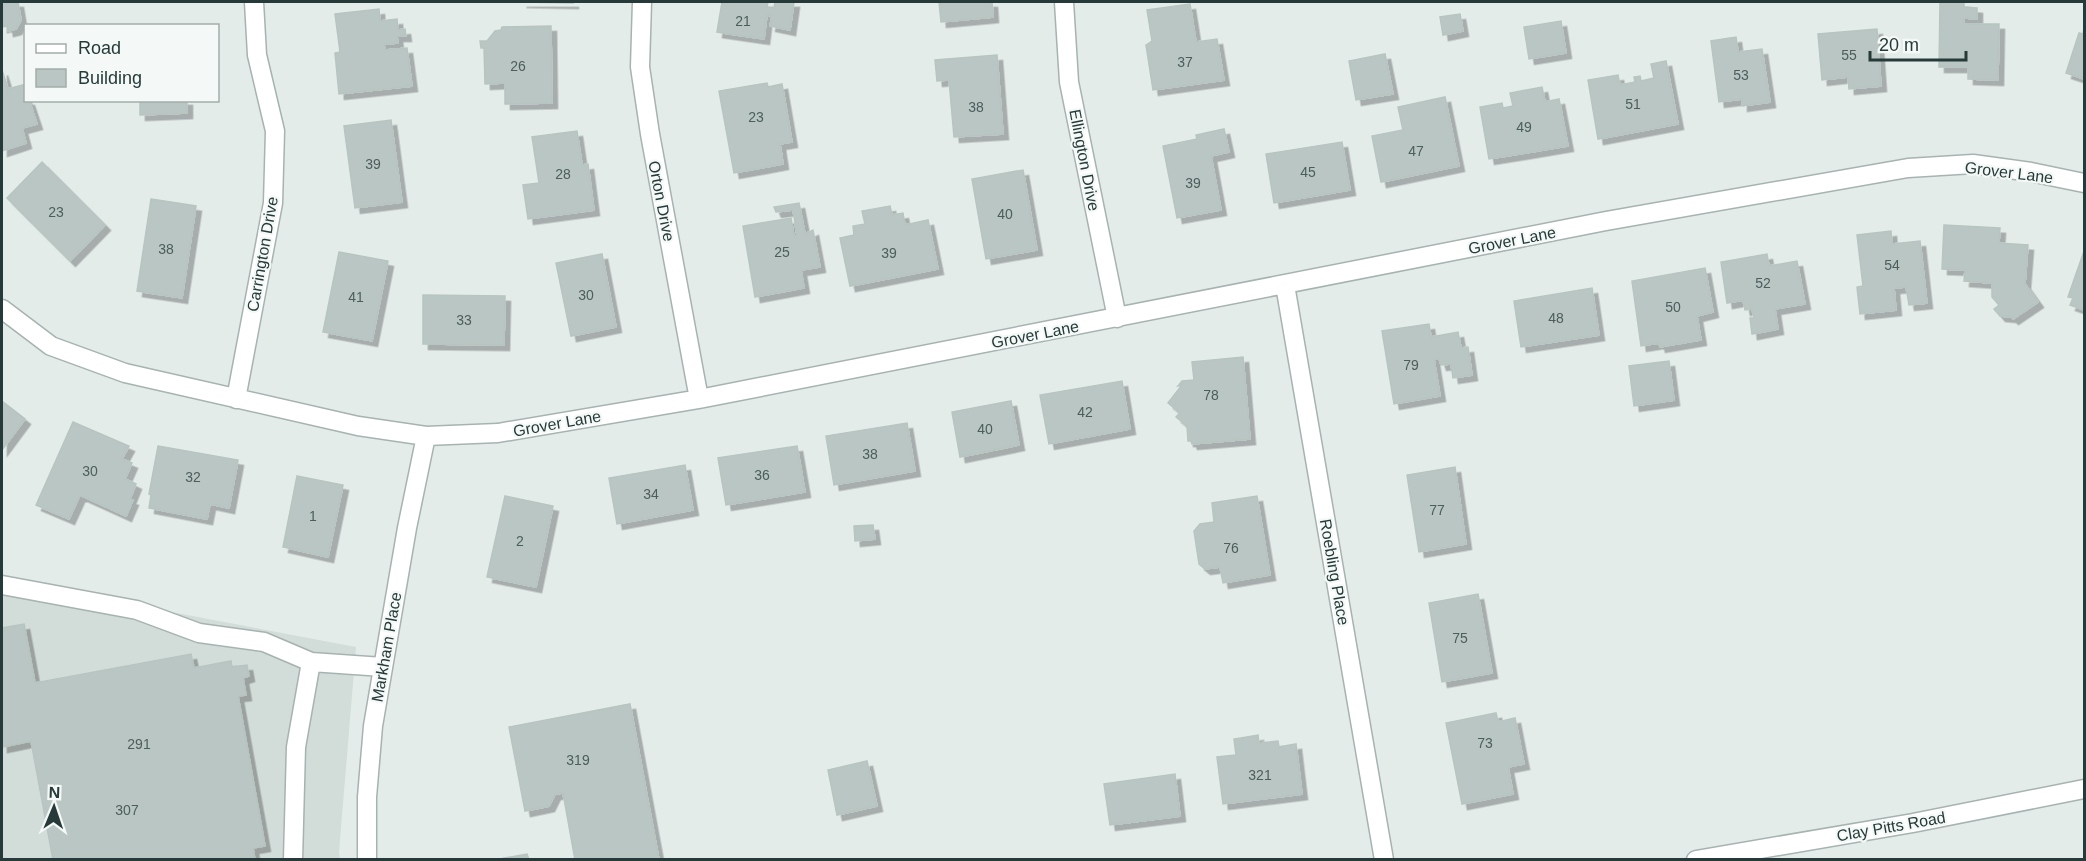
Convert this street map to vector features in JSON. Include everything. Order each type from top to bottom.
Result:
[{"type":"street","name":"Carrington Drive","points":[[236,399],[273,203],[275,131],[257,55],[254,2]]},
{"type":"street","name":"Orton Drive","points":[[642,2],[640,67],[650,134],[699,399]]},
{"type":"street","name":"Ellington Drive","points":[[1064,2],[1069,82],[1117,318]]},
{"type":"street","name":"Grover Lane","points":[[2,309],[51,346],[124,373],[358,426],[426,436],[498,433],[699,399],[1606,221],[1908,168],[1973,165],[2031,172],[2085,183]]},
{"type":"street","name":"Roebling Place","points":[[1285,285],[1384,860]]},
{"type":"street","name":"Markham Place","points":[[367,860],[367,797],[372,738],[407,528],[426,436]]},
{"type":"street","points":[[2,585],[137,610],[200,633],[264,642],[311,663],[383,667]]},
{"type":"street","points":[[293,860],[296,747],[311,663]]},
{"type":"street","name":"Clay Pitts Road","points":[[1696,860],[1913,823],[2085,789]]},
{"type":"shaded area","points":[[2,580],[356,647],[340,859],[2,859]]},
{"type":"building","points":[[2,2],[18,2],[21,20],[16,29],[8,31],[7,26],[2,27]]},
{"type":"building","points":[[521,2],[573,2],[573,3]]},
{"type":"building","points":[[722,2],[768,2],[767,7],[774,8],[775,2],[794,2],[790,30],[770,26],[772,16],[767,15],[764,39],[717,32]]},
{"type":"building","points":[[939,2],[992,2],[993,17],[941,22]]},
{"type":"building","points":[[1940,2],[1964,2],[1964,7],[1977,8],[1977,19],[1964,18],[1964,24],[1999,24],[1998,80],[1968,79],[1968,67],[1939,67]]},
{"type":"building","points":[[1190,4],[1196,42],[1217,39],[1224,80],[1153,90],[1146,45],[1152,41],[1147,10]]},
{"type":"building","points":[[379,9],[380,21],[397,19],[398,30],[405,29],[406,36],[397,36],[398,43],[384,44],[385,50],[407,48],[412,86],[339,94],[335,53],[340,52],[335,14]]},
{"type":"building","points":[[1460,14],[1463,31],[1443,35],[1440,17]]},
{"type":"building","points":[[1561,21],[1566,53],[1529,59],[1524,27]]},
{"type":"building","points":[[551,26],[552,103],[505,104],[505,83],[485,84],[484,48],[481,48],[480,41],[487,41],[495,31],[501,30],[502,27]]},
{"type":"building","points":[[2084,28],[2084,79],[2066,73],[2079,33],[2083,34]]},
{"type":"building","points":[[1877,29],[1881,86],[1849,89],[1848,77],[1822,80],[1818,34]]},
{"type":"building","points":[[1736,37],[1738,52],[1762,49],[1770,102],[1742,106],[1742,99],[1719,102],[1711,41]]},
{"type":"building","points":[[1385,54],[1393,94],[1356,100],[1349,61]]},
{"type":"building","points":[[997,55],[1003,134],[954,137],[949,80],[937,81],[935,60]]},
{"type":"building","points":[[1666,61],[1678,124],[1598,139],[1588,80],[1618,75],[1620,85],[1635,82],[1634,77],[1640,76],[1641,81],[1654,78],[1651,64]]},
{"type":"building","points":[[2,70],[8,89],[24,85],[24,102],[30,102],[37,124],[22,128],[26,143],[2,151]]},
{"type":"building","points":[[767,83],[768,87],[782,84],[792,142],[780,144],[783,164],[734,173],[719,91]]},
{"type":"building","points":[[1542,87],[1545,102],[1559,99],[1568,146],[1489,159],[1480,107],[1502,103],[1503,108],[1513,106],[1510,93]]},
{"type":"building","points":[[1445,97],[1459,166],[1381,182],[1372,136],[1403,130],[1398,107]]},
{"type":"building","points":[[140,102],[187,102],[187,113],[140,115]]},
{"type":"building","points":[[391,120],[402,202],[355,208],[344,126]]},
{"type":"building","points":[[1224,129],[1229,152],[1211,156],[1221,210],[1177,218],[1163,146],[1197,139],[1196,135]]},
{"type":"building","points":[[577,131],[582,165],[588,164],[594,210],[528,219],[523,185],[539,183],[532,137]]},
{"type":"building","points":[[1342,142],[1350,190],[1274,203],[1266,154]]},
{"type":"building","points":[[42,162],[105,225],[70,261],[7,198]]},
{"type":"building","points":[[1023,170],[1037,250],[986,259],[972,179]]},
{"type":"building","points":[[151,199],[196,206],[182,298],[137,291]]},
{"type":"building","points":[[799,203],[805,234],[813,230],[820,267],[801,270],[804,288],[755,297],[743,226],[791,218],[794,237],[797,236],[793,210],[776,212],[774,207]]},
{"type":"building","points":[[890,206],[892,215],[903,213],[905,225],[928,220],[938,269],[850,286],[840,238],[854,235],[853,226],[865,224],[862,211]]},
{"type":"building","points":[[1944,225],[2000,228],[1999,243],[2028,245],[2025,284],[2038,302],[2013,319],[2000,316],[1994,309],[1999,305],[1992,297],[1992,283],[1964,281],[1965,270],[1942,269]]},
{"type":"building","points":[[1891,231],[1892,244],[1920,241],[1927,303],[1909,305],[1906,287],[1894,288],[1896,310],[1860,314],[1857,287],[1863,286],[1857,235]]},
{"type":"building","points":[[2084,251],[2084,310],[2070,305],[2073,298],[2068,297]]},
{"type":"building","points":[[339,252],[388,261],[372,341],[323,332]]},
{"type":"building","points":[[602,254],[616,327],[571,336],[556,263]]},
{"type":"building","points":[[1767,254],[1769,266],[1797,261],[1805,304],[1775,309],[1778,329],[1752,334],[1750,318],[1754,318],[1752,309],[1745,310],[1743,300],[1727,303],[1721,262]]},
{"type":"building","points":[[1705,268],[1713,312],[1697,316],[1701,340],[1660,347],[1659,343],[1641,346],[1632,281]]},
{"type":"building","points":[[1592,288],[1599,335],[1521,347],[1514,301]]},
{"type":"building","points":[[423,295],[505,296],[504,345],[423,344]]},
{"type":"building","points":[[1429,324],[1431,337],[1458,332],[1461,348],[1468,347],[1472,375],[1453,378],[1451,364],[1441,365],[1439,358],[1434,359],[1440,396],[1394,404],[1382,331]]},
{"type":"building","points":[[1243,357],[1250,439],[1192,444],[1188,441],[1187,426],[1176,417],[1180,413],[1168,403],[1182,385],[1178,386],[1182,381],[1194,380],[1192,362]]},
{"type":"building","points":[[1669,361],[1674,400],[1634,406],[1629,366]]},
{"type":"building","points":[[1122,381],[1130,429],[1049,444],[1040,395]]},
{"type":"building","points":[[2,401],[25,419],[2,450]]},
{"type":"building","points":[[1011,401],[1019,445],[960,457],[952,412]]},
{"type":"building","points":[[73,422],[129,446],[122,459],[132,463],[125,479],[136,484],[130,499],[133,500],[126,516],[80,495],[69,519],[36,505]]},
{"type":"building","points":[[907,423],[915,471],[834,485],[826,436]]},
{"type":"building","points":[[158,446],[238,460],[229,508],[210,504],[207,519],[149,508],[151,495],[149,494]]},
{"type":"building","points":[[797,446],[805,492],[726,505],[718,458]]},
{"type":"building","points":[[685,465],[693,510],[617,524],[609,478]]},
{"type":"building","points":[[1455,467],[1466,544],[1419,552],[1407,475]]},
{"type":"building","points":[[297,476],[343,485],[328,557],[283,547]]},
{"type":"building","points":[[505,496],[553,506],[536,587],[487,577]]},
{"type":"building","points":[[1257,496],[1270,575],[1223,583],[1220,567],[1205,569],[1199,564],[1194,531],[1200,524],[1214,522],[1212,503]]},
{"type":"building","points":[[873,525],[875,539],[855,541],[854,526]]},
{"type":"building","points":[[1478,594],[1492,673],[1442,682],[1429,603]]},
{"type":"building","points":[[24,624],[35,683],[191,654],[194,668],[231,661],[232,667],[247,665],[249,676],[243,678],[246,695],[238,696],[265,846],[253,848],[255,860],[53,860],[31,741],[2,747],[2,628]]},
{"type":"building","points":[[630,704],[659,860],[575,860],[563,793],[555,794],[549,806],[525,811],[509,727]]},
{"type":"building","points":[[1496,713],[1498,722],[1515,718],[1524,764],[1508,767],[1513,794],[1462,804],[1446,723]]},
{"type":"building","points":[[1258,735],[1259,743],[1278,741],[1279,747],[1296,744],[1302,794],[1223,804],[1217,757],[1236,755],[1234,739]]},
{"type":"building","points":[[867,761],[877,806],[837,815],[828,770]]},
{"type":"building","points":[[1175,774],[1180,816],[1110,825],[1104,784]]},
{"type":"building","points":[[527,854],[529,860],[494,860]]}]
